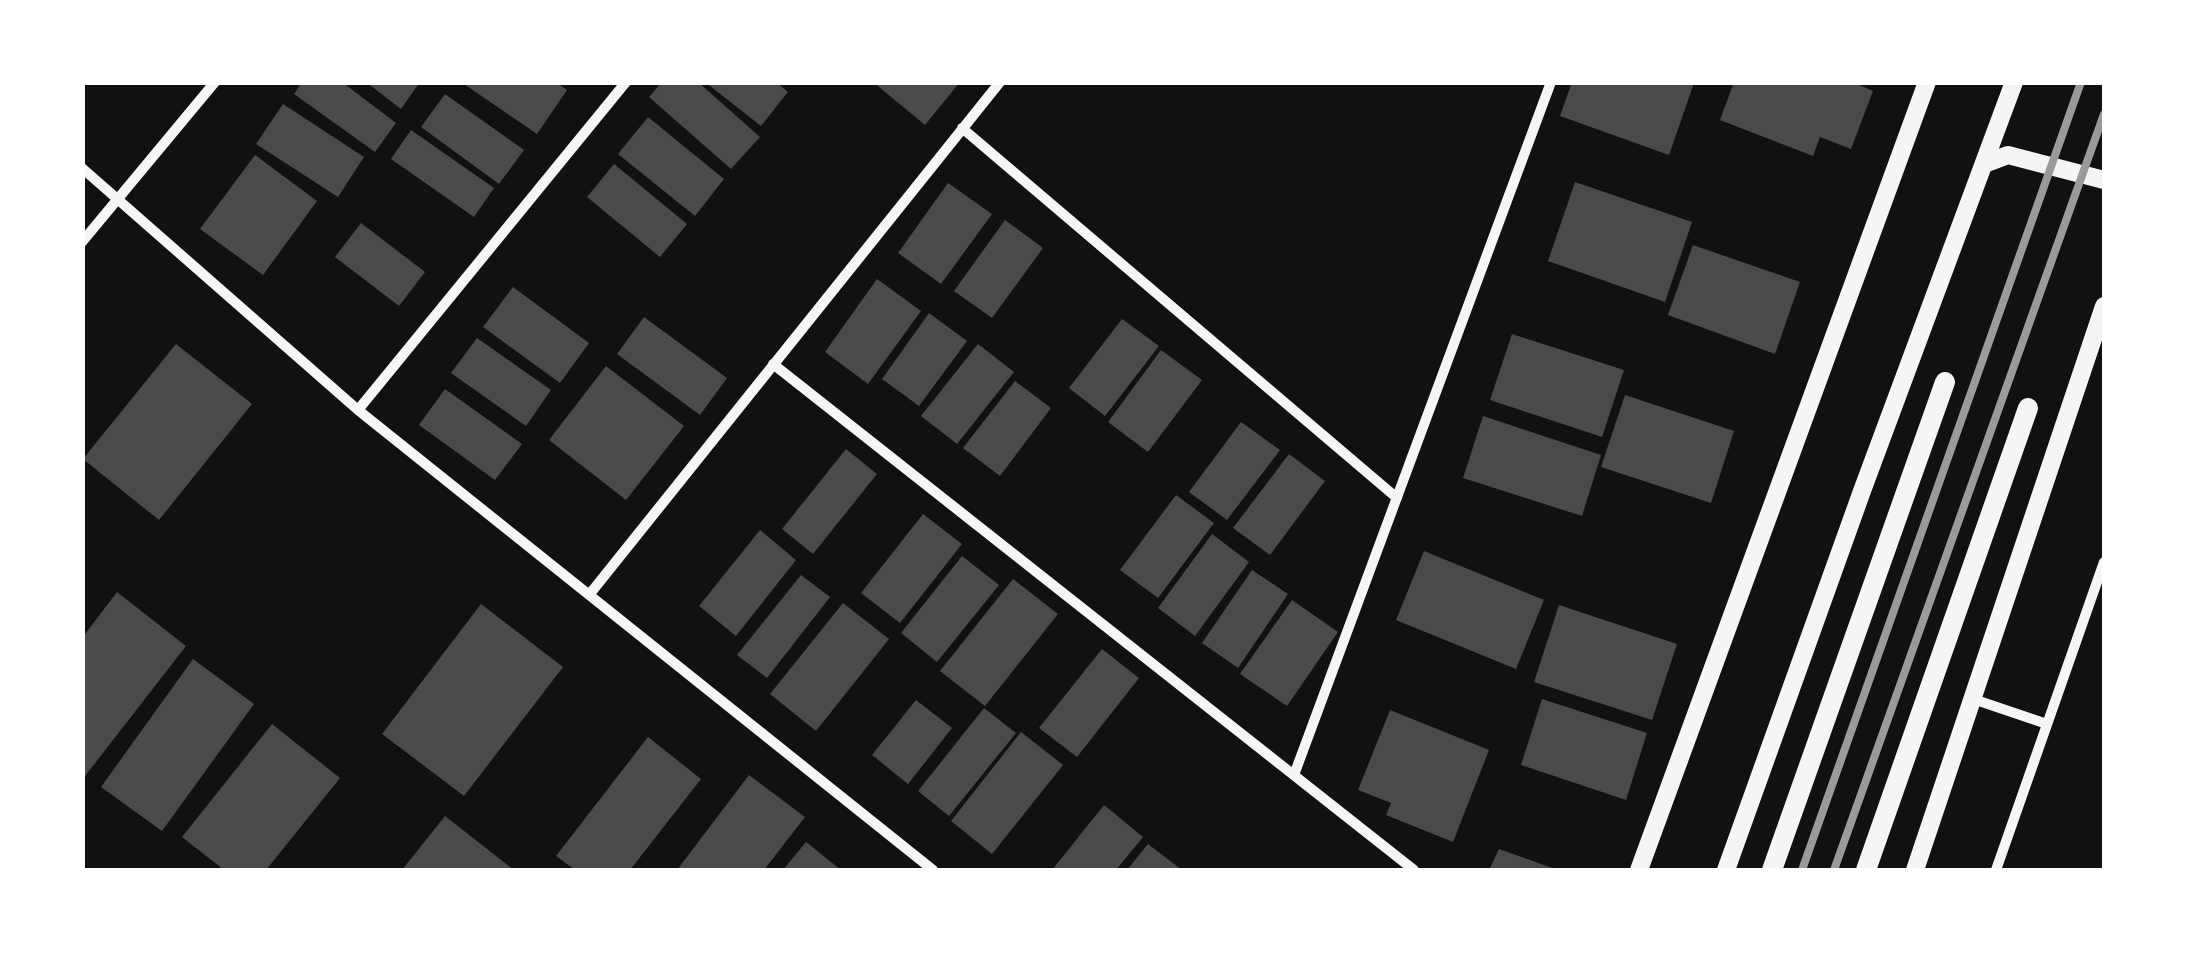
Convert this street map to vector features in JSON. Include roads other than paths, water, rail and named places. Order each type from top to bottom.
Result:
[{"type":"main road","points":[[1772,870],[1945,382]]},
{"type":"main road","points":[[1866,870],[2028,408]]},
{"type":"street","points":[[82,242],[215,82]]},
{"type":"street","points":[[358,410],[626,82]]},
{"type":"street","points":[[588,595],[1000,82]]},
{"type":"street","points":[[1294,775],[1551,82]]},
{"type":"street","points":[[1640,870],[1927,82]]},
{"type":"street","points":[[1726,870],[2014,82]]},
{"type":"street","points":[[962,128],[1397,498]]},
{"type":"street","points":[[1984,164],[2008,155],[2104,180]]},
{"type":"street","points":[[82,168],[358,410],[933,870]]},
{"type":"street","points":[[1915,870],[2104,306]]},
{"type":"street","points":[[773,364],[1414,870]]},
{"type":"street","points":[[1996,870],[2104,562]]},
{"type":"street","points":[[1973,699],[2048,724]]},
{"type":"railway","points":[[1802,870],[2081,82]]},
{"type":"railway","points":[[1834,870],[2104,114]]}]
